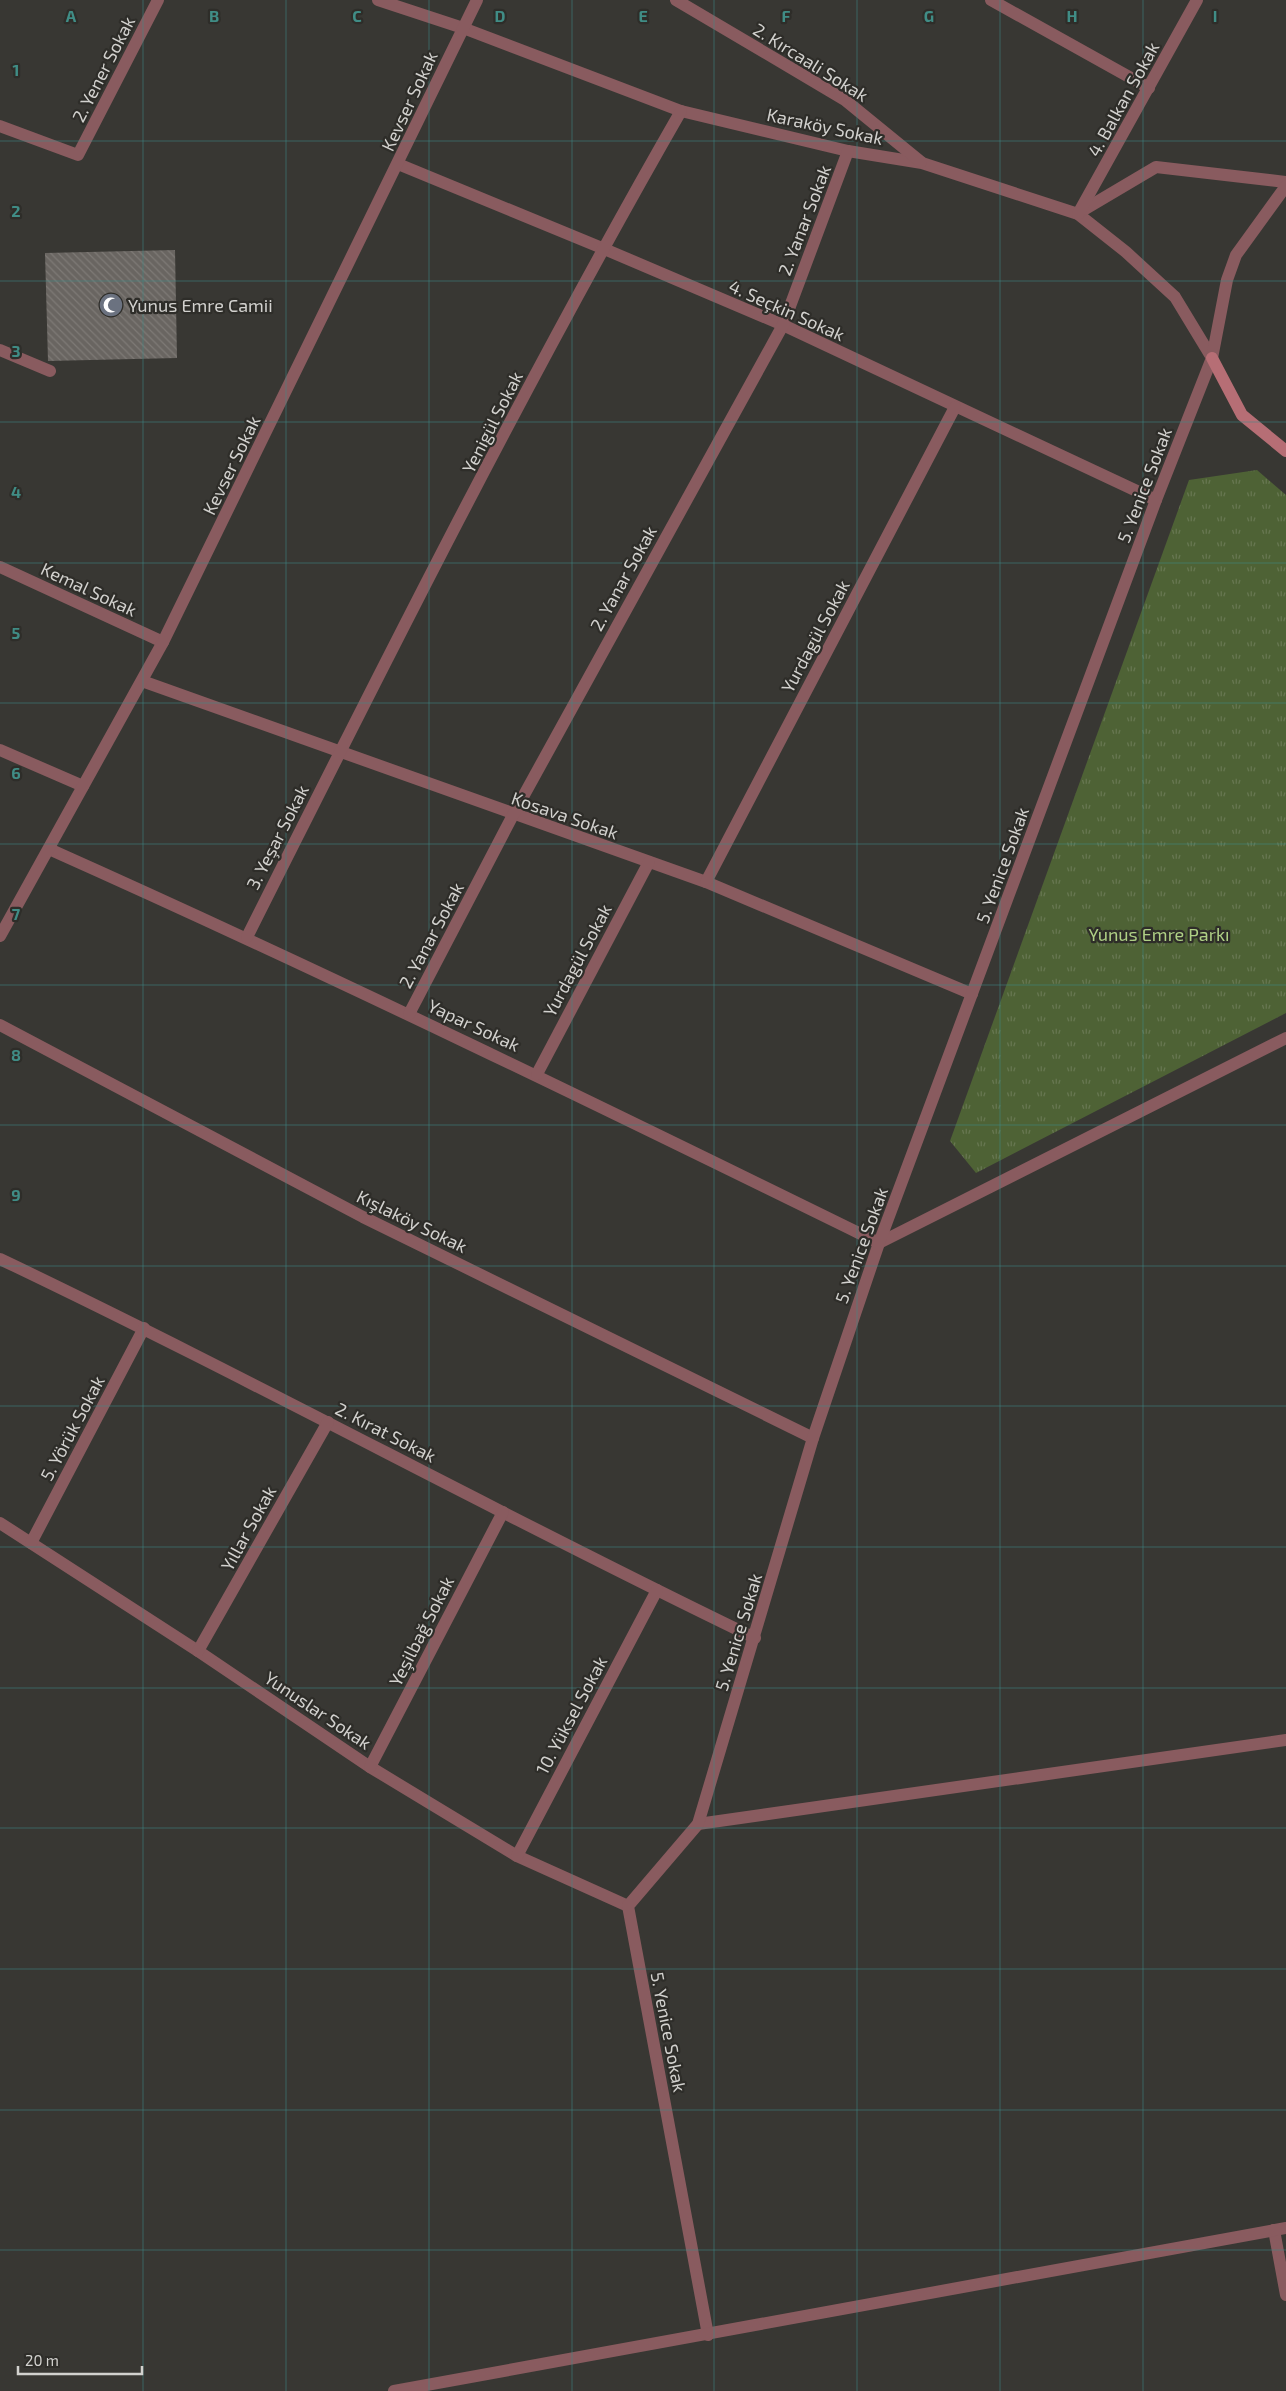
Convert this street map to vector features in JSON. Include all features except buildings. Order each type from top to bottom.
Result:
[{"type":"main road","points":[[1212,358],[1242,415],[1286,451]]},
{"type":"street","name":"2. Yener Sokak","points":[[0,126],[78,155],[158,0]]},
{"type":"street","name":"Karaköy Sokak","points":[[378,0],[463,28],[681,110],[848,151],[922,163],[1078,214],[1126,252],[1175,297],[1212,358]]},
{"type":"street","name":"Kevser Sokak","points":[[0,936],[163,642],[477,0]]},
{"type":"street","name":"2. Kırcaali Sokak","points":[[676,0],[845,100],[922,163]]},
{"type":"street","points":[[991,0],[1149,88]]},
{"type":"street","name":"4. Balkan Sokak","points":[[1078,214],[1197,0]]},
{"type":"street","name":"Yenigül Sokak","points":[[340,753],[602,248],[681,110]]},
{"type":"street","name":"2. Yanar Sokak","points":[[409,1014],[513,815],[783,326],[848,151]]},
{"type":"street","name":"4. Seçkin Sokak","points":[[398,164],[602,248],[783,326],[1156,500]]},
{"type":"street","points":[[1078,214],[1156,167],[1286,184]]},
{"type":"street","name":"5. Yenice Sokak","points":[[708,2335],[628,1906],[698,1824],[755,1638],[813,1438],[880,1243],[1156,500],[1212,358],[1227,280],[1236,255],[1286,184]]},
{"type":"street","points":[[0,350],[50,371]]},
{"type":"street","name":"Yurdagül Sokak","points":[[706,882],[955,407]]},
{"type":"street","name":"Kemal Sokak","points":[[0,567],[163,642]]},
{"type":"street","name":"Kosava Sokak","points":[[142,681],[513,815],[706,882],[972,994]]},
{"type":"street","points":[[0,750],[84,786]]},
{"type":"street","name":"3. Yeşar Sokak","points":[[247,937],[340,753]]},
{"type":"street","name":"Yapar Sokak","points":[[49,849],[247,937],[537,1074],[880,1243]]},
{"type":"street","name":"Yurdagül Sokak","points":[[537,1074],[649,862]]},
{"type":"street","name":"Kışlaköy Sokak","points":[[0,1025],[363,1217],[813,1438]]},
{"type":"street","points":[[880,1243],[1286,1038]]},
{"type":"street","name":"2. Kırat Sokak","points":[[2,1264],[144,1328],[656,1590],[755,1638]]},
{"type":"street","name":"5. Yörük Sokak","points":[[31,1543],[144,1328]]},
{"type":"street","name":"Yıllar Sokak","points":[[198,1651],[328,1422]]},
{"type":"street","name":"Yeşilbağ Sokak","points":[[370,1767],[503,1512]]},
{"type":"street","name":"Yunuslar Sokak","points":[[0,1523],[198,1651],[370,1767],[517,1856],[628,1906]]},
{"type":"street","name":"10. Yüksel Sokak","points":[[517,1856],[656,1590]]},
{"type":"street","points":[[698,1824],[1286,1740]]},
{"type":"street","points":[[394,2391],[1280,2229],[1286,2295]]},
{"type":"green space","name":"Yunus Emre Parkı","points":[[1257,470],[1286,495],[1286,1013],[976,1173],[950,1141],[1189,480]]},
{"type":"place","name":"Yunus Emre Camii","points":[[111,305]]}]
